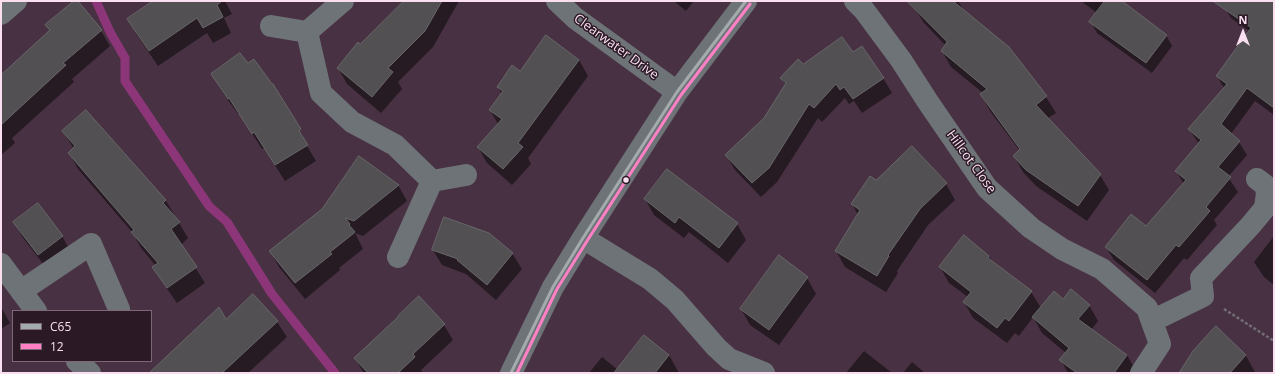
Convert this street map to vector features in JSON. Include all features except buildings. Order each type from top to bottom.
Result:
[{"type":"street","points":[[1,14],[16,1]]},
{"type":"street","points":[[307,32],[343,1]]},
{"type":"street","name":"Clearwater Drive","points":[[557,1],[575,18],[677,92]]},
{"type":"street","points":[[510,373],[553,287],[583,238],[677,92],[746,1]]},
{"type":"street","name":"Hillcot Close","points":[[855,1],[864,10],[901,60],[987,188],[1032,228],[1062,249],[1102,268],[1147,308],[1160,344],[1141,373]]},
{"type":"street","points":[[271,26],[307,32]]},
{"type":"street","points":[[307,32],[321,93],[352,122],[395,145],[432,181]]},
{"type":"street","points":[[432,181],[466,175]]},
{"type":"street","points":[[1152,321],[1203,296],[1201,278],[1265,208],[1267,193],[1265,185],[1257,179]]},
{"type":"street","points":[[398,257],[432,181]]},
{"type":"street","points":[[583,238],[650,279],[675,300],[711,342],[726,366],[764,373]]},
{"type":"street","points":[[21,291],[91,244],[119,309]]},
{"type":"street","points":[[1,264],[35,310]]},
{"type":"street","points":[[78,362],[90,373]]},
{"type":"path","points":[[1203,296],[1274,341]]},
{"type":"waterway","points":[[96,1],[110,32],[125,58],[125,81],[209,206],[227,222],[272,294],[335,373]]},
{"type":"transit line","name":"C65","points":[[511,373],[553,287],[583,238],[677,92],[746,1]]},
{"type":"transit line","name":"12","points":[[517,373],[557,289],[587,241],[681,95],[750,4]]}]
